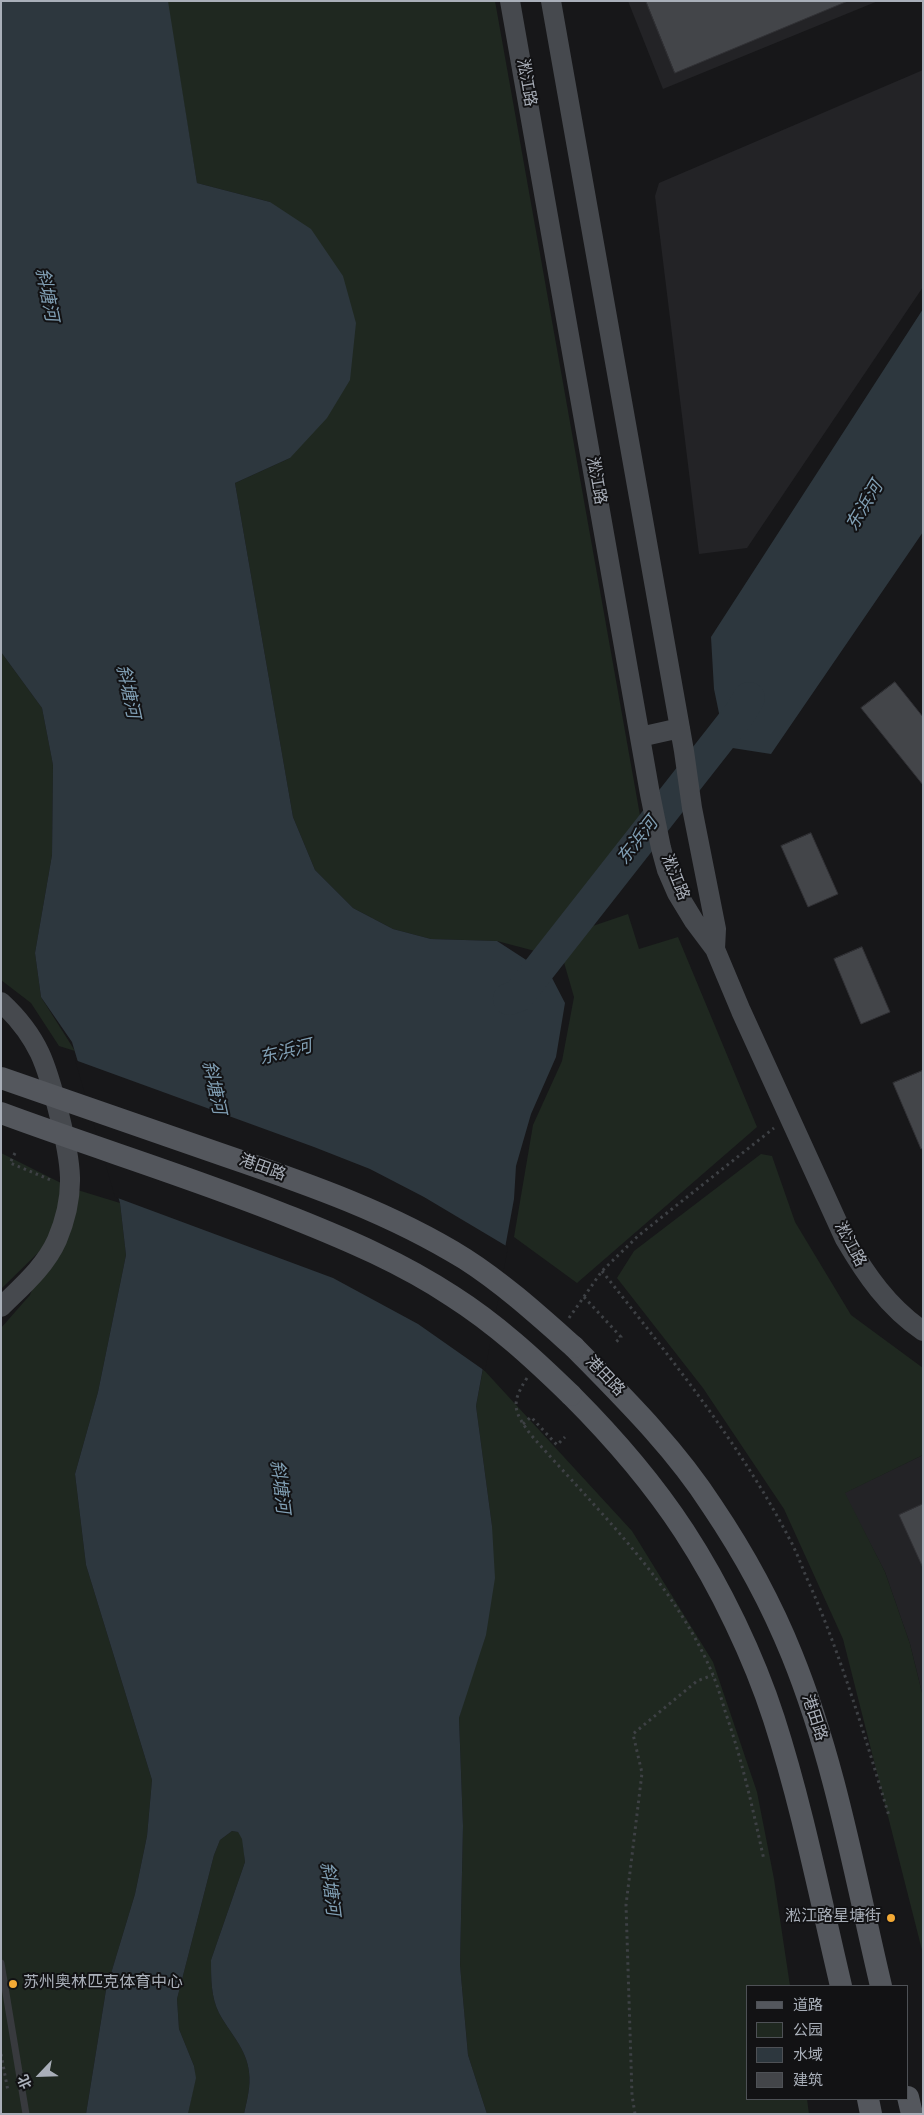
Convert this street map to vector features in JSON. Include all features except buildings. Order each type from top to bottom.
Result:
[{"type":"main road","name":"港田路","points":[[1,1078],[272,1172],[374,1211],[417,1232],[465,1260],[514,1294],[574,1347],[628,1402],[668,1446],[712,1504],[771,1608],[792,1655],[814,1718],[834,1788],[881,1985]]},
{"type":"main road","name":"港田路","points":[[1,1113],[241,1197],[381,1256],[428,1281],[476,1312],[527,1352],[601,1426],[684,1531],[718,1590],[748,1653],[773,1717],[794,1789],[841,1985]]},
{"type":"main road","points":[[868,2100],[871,2114]]},
{"type":"main road","points":[[909,2100],[912,2114]]},
{"type":"street","name":"淞江路","points":[[510,1],[650,794],[667,870],[677,893],[694,922],[715,949],[741,1011],[845,1240],[863,1271],[882,1295],[899,1313],[923,1331]]},
{"type":"street","name":"淞江路","points":[[550,1],[680,728],[692,808],[716,929],[715,949]]},
{"type":"street","points":[[640,737],[680,728]]},
{"type":"street","points":[[1,1002],[22,1023],[32,1037],[48,1070],[70,1156],[71,1188],[66,1213],[56,1242],[35,1274],[1,1308]]},
{"type":"lane","points":[[1,1963],[26,2114]]},
{"type":"path","points":[[15,1153],[10,1163],[50,1180]]},
{"type":"path","points":[[602,1271],[691,1387],[746,1464],[789,1538],[822,1613],[850,1687],[889,1816]]},
{"type":"path","points":[[584,1297],[621,1337],[615,1343]]},
{"type":"path","points":[[523,1424],[531,1417],[558,1446],[565,1437]]},
{"type":"path","points":[[635,2114],[632,2095],[626,1905],[642,1773],[633,1734],[697,1681],[713,1675]]},
{"type":"path","points":[[1,2054],[8,2097]]},
{"type":"shaded area","points":[[628,1],[878,1],[663,89]]},
{"type":"shaded area","points":[[923,70],[923,287],[747,548],[699,554],[655,196],[659,183]]},
{"type":"shaded area","points":[[923,1455],[923,1697],[910,1644],[885,1572],[844,1493]]},
{"type":"green space","points":[[167,1],[495,1],[641,821],[535,951],[497,941],[431,939],[393,929],[353,908],[315,870],[293,817],[235,483],[290,458],[270,202],[197,183]]},
{"type":"green space","points":[[1,652],[42,708],[53,765],[52,855],[35,953],[41,997],[75,1051],[59,1046],[31,1003],[1,980]]},
{"type":"green space","points":[[628,914],[639,949],[678,937],[757,1127],[577,1283],[514,1237],[533,1125],[562,1061],[574,997],[563,959],[581,930]]},
{"type":"green space","points":[[1,1153],[71,1188],[120,1203],[126,1255],[98,1392],[75,1474],[86,1565],[152,1780],[147,1836],[135,1894],[106,1990],[86,2114],[1,2114],[1,1328],[30,1295],[66,1200],[45,1246],[1,1289]]},
{"type":"green space","points":[[761,1154],[772,1156],[795,1222],[851,1315],[923,1368],[923,1455],[845,1493],[885,1572],[910,1644],[923,1697],[923,1954],[843,1639],[784,1509],[703,1388],[617,1278],[634,1251]]},
{"type":"green space","points":[[483,1369],[632,1531],[713,1662],[757,1792],[774,1879],[790,1985],[746,1985],[746,2100],[807,2100],[809,2114],[487,2114],[468,2055],[460,1965],[463,1826],[459,1718],[464,1699],[492,1526],[476,1406]]},
{"type":"green space","points":[[232,1831],[238,1832],[243,1839],[245,1862],[211,1960],[211,1981],[214,2001],[219,2013],[241,2048],[248,2064],[248,2093],[244,2114],[188,2114],[195,2078],[194,2066],[179,2029],[177,1999],[214,1855],[220,1840]]},
{"type":"water","name":"斜塘河","points":[[1,1],[168,1],[197,183],[270,202],[311,229],[343,276],[356,323],[350,380],[327,418],[290,458],[235,483],[293,817],[315,870],[353,908],[393,929],[431,939],[497,941],[551,976],[565,1003],[556,1057],[531,1114],[516,1166],[514,1199],[476,1406],[492,1526],[495,1578],[486,1635],[459,1718],[463,1826],[460,1965],[468,2055],[487,2114],[244,2114],[249,2082],[248,2064],[241,2048],[216,2007],[211,1974],[211,1960],[245,1862],[242,1839],[238,1832],[232,1831],[220,1840],[214,1855],[177,1999],[179,2029],[194,2066],[196,2078],[188,2114],[86,2114],[106,1990],[135,1894],[147,1836],[152,1780],[86,1565],[75,1474],[98,1392],[126,1255],[120,1203],[72,1042],[41,997],[35,953],[52,855],[53,765],[42,708],[1,652]]},
{"type":"water","points":[[923,309],[923,532],[771,754],[726,747],[714,689],[711,637]]},
{"type":"pier","points":[[75,1060],[370,1169],[424,1197],[508,1247],[485,1371],[418,1324],[333,1278],[115,1197]]},
{"type":"waterway","name":"东浜河","points":[[509,999],[518,996],[740,713],[749,698]]},
{"type":"place","name":"淞江路星塘街","points":[[891,1918]]},
{"type":"place","name":"苏州奥林匹克体育中心","points":[[13,1984]]}]
